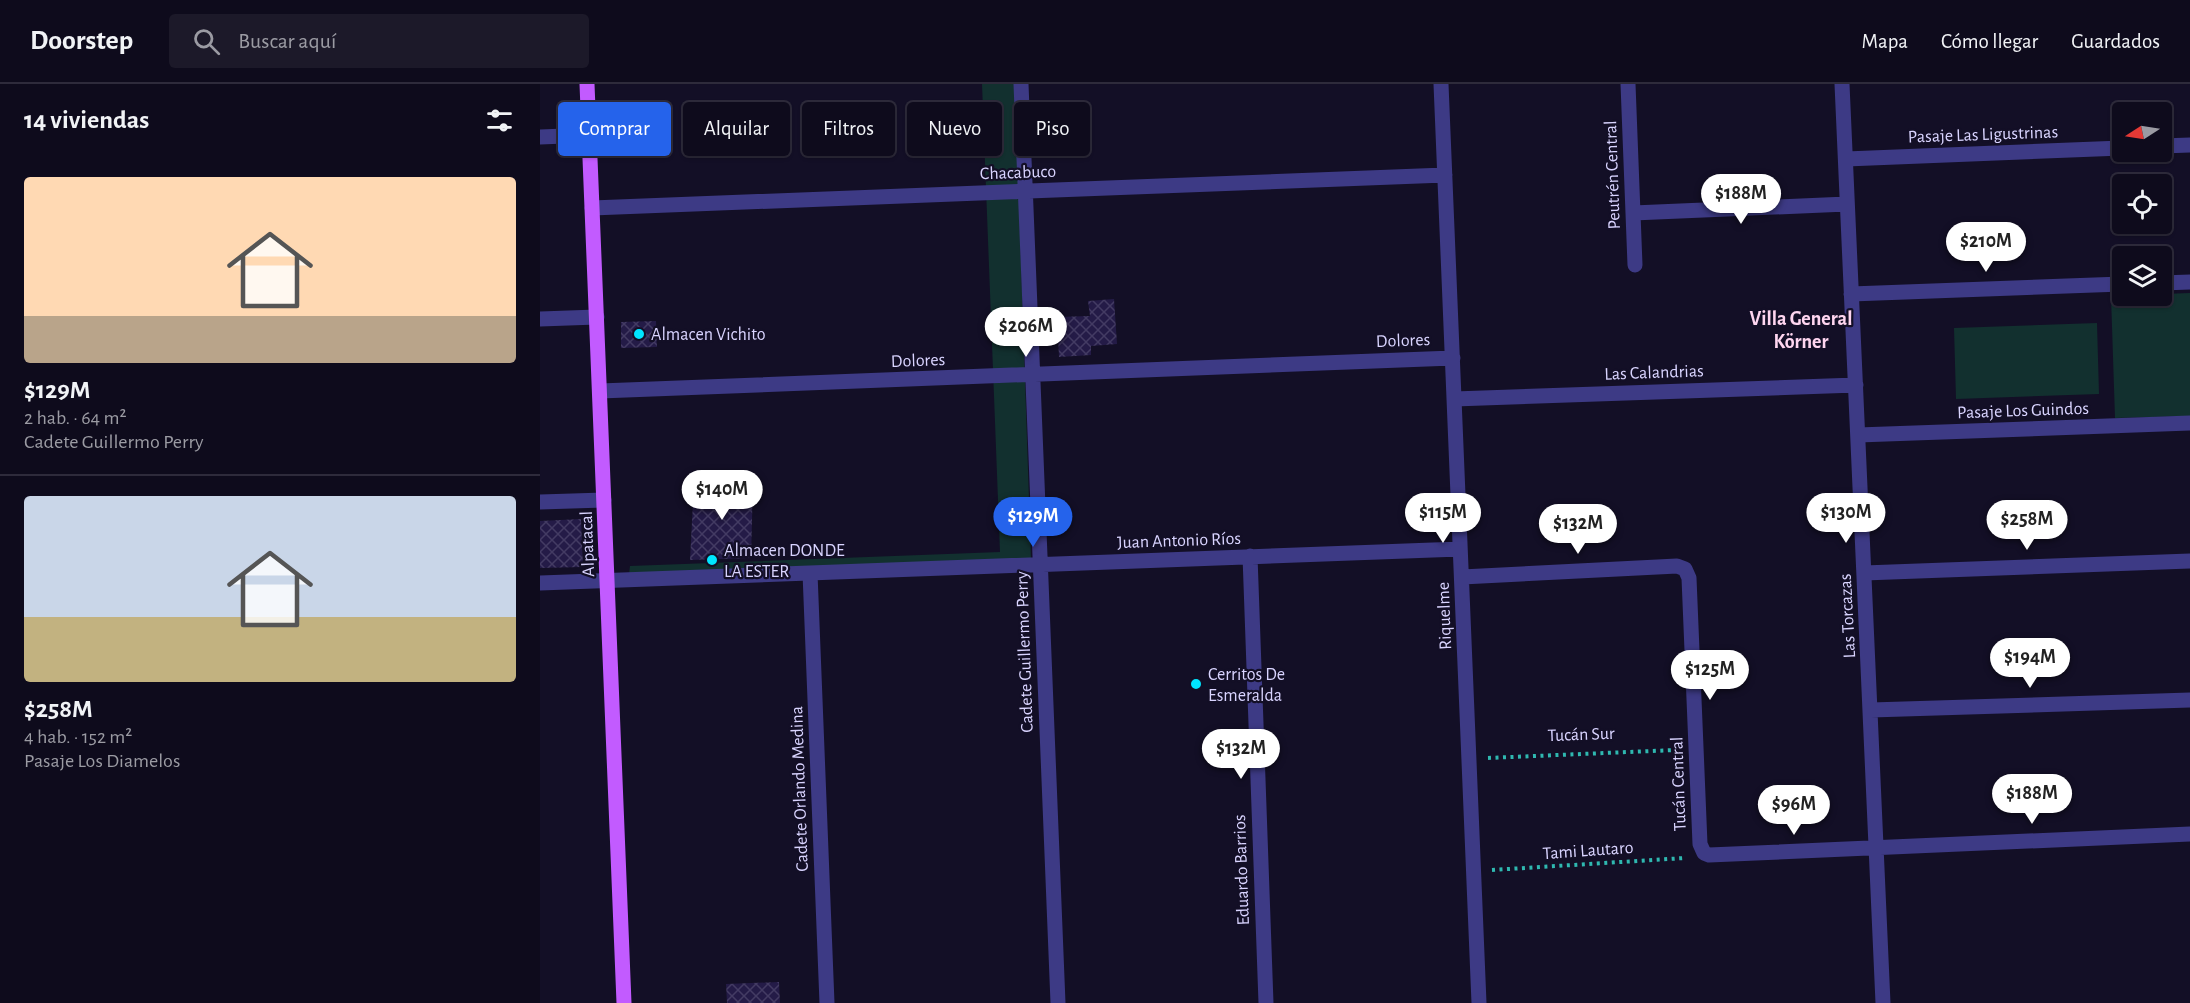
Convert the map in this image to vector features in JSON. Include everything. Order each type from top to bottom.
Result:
[{"type":"main road","name":"Alpatacal","points":[[587,84],[588,102]]},
{"type":"main road","name":"Alpatacal","points":[[591,156],[624,1003]]},
{"type":"street","name":"Cadete Guillermo Perry","points":[[1021,84],[1058,1003]]},
{"type":"street","name":"Riquelme","points":[[1442,84],[1479,1003]]},
{"type":"street","name":"Peutrén Central","points":[[1629,84],[1635,266]]},
{"type":"street","name":"Las Torcazas","points":[[1842,84],[1883,1003]]},
{"type":"street","points":[[540,137],[558,136]]},
{"type":"street","points":[[2172,146],[2190,145]]},
{"type":"street","name":"Pasaje Las Ligustrinas","points":[[1846,159],[2112,148]]},
{"type":"street","name":"Chacabuco","points":[[592,208],[1445,175]]},
{"type":"street","points":[[1633,213],[1847,204]]},
{"type":"street","points":[[2172,283],[2190,282]]},
{"type":"street","points":[[1851,294],[2112,284]]},
{"type":"street","points":[[540,318],[597,317]]},
{"type":"street","name":"Dolores","points":[[600,391],[1453,358]]},
{"type":"street","name":"Las Calandrias","points":[[1454,399],[1856,385]]},
{"type":"street","name":"Pasaje Los Guindos","points":[[1858,435],[2190,423]]},
{"type":"street","points":[[540,502],[604,500]]},
{"type":"street","name":"Juan Antonio Ríos","points":[[540,583],[1460,549]]},
{"type":"street","name":"Eduardo Barrios","points":[[1250,556],[1266,1003]]},
{"type":"street","points":[[1864,573],[2190,561]]},
{"type":"street","name":"Tucán Central","points":[[1462,577],[1677,566],[1685,569],[1689,578],[1700,844],[1704,853]]},
{"type":"street","name":"Cadete Orlando Medina","points":[[810,573],[827,1003]]},
{"type":"street","points":[[1870,710],[2190,700]]},
{"type":"street","points":[[1704,853],[1714,856],[2190,834]]},
{"type":"path","name":"Tucán Sur","points":[[1469,759],[1695,749]]},
{"type":"path","name":"Tami Lautaro","points":[[1474,871],[1689,857],[1704,853]]},
{"type":"green space","points":[[982,84],[1015,84],[1014,156],[1017,156],[1031,559],[629,574],[630,566],[1000,552],[985,156],[1002,156],[1002,102],[983,102]]},
{"type":"green space","points":[[2190,293],[2190,416],[2115,418],[2111,296],[2112,306],[2172,306],[2172,294]]},
{"type":"green space","points":[[2097,323],[2099,394],[1956,399],[1954,328]]},
{"type":"building","points":[[1114,299],[1117,344],[1091,346],[1091,355],[1059,357],[1057,317],[1090,316],[1088,301]]},
{"type":"building","name":"Almacen Vichito","points":[[656,321],[657,347],[621,348],[621,322]]},
{"type":"building","points":[[753,482],[751,558],[690,560],[694,483]]},
{"type":"building","points":[[581,519],[583,567],[540,568],[540,521]]},
{"type":"building","points":[[779,982],[780,1003],[727,1003],[726,984]]},
{"type":"place","name":"Almacen Vichito","points":[[639,334]]},
{"type":"place","name":"Almacen DONDE LA ESTER","points":[[712,560]]},
{"type":"place","name":"Cerritos De Esmeralda","points":[[1196,684]]},
{"type":"district","name":"Villa General Körner","points":[[1801,330]]}]
